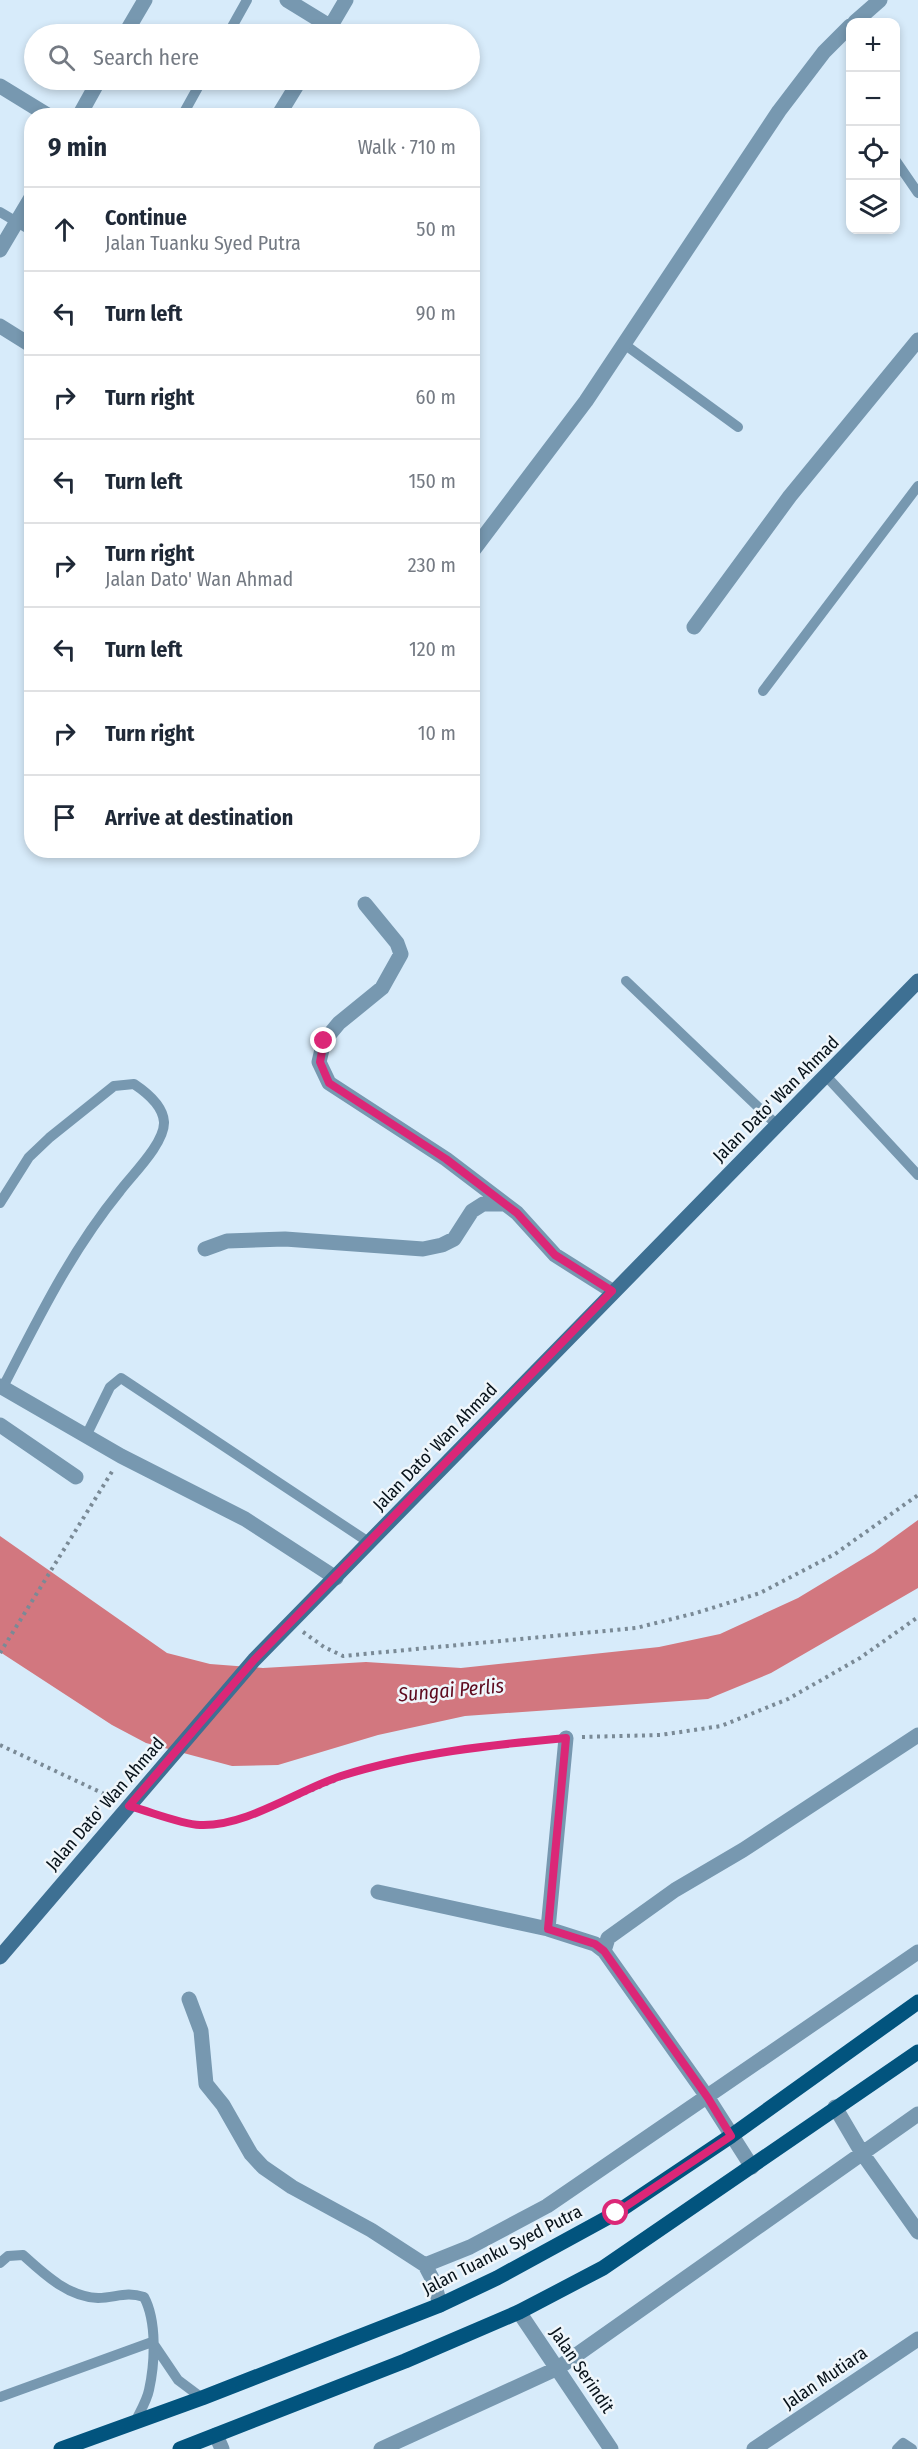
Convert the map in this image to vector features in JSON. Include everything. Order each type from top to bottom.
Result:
[{"type":"main road","name":"Jalan Dato' Wan Ahmad","points":[[0,1956],[254,1660],[612,1291],[827,1077],[918,981]]},
{"type":"main road","name":"Jalan Tuanku Syed Putra","points":[[61,2449],[202,2398],[440,2305],[497,2278],[616,2213],[731,2136],[918,2002]]},
{"type":"main road","points":[[180,2449],[219,2442],[519,2312],[603,2268],[918,2052]]},
{"type":"street","points":[[131,24],[145,0]]},
{"type":"street","points":[[287,0],[320,24]]},
{"type":"street","points":[[333,24],[346,0]]},
{"type":"street","points":[[860,18],[880,0]]},
{"type":"street","points":[[480,541],[586,401],[779,111],[824,52],[846,30]]},
{"type":"street","points":[[0,86],[36,108]]},
{"type":"street","points":[[83,108],[93,90]]},
{"type":"street","points":[[283,108],[294,90]]},
{"type":"street","points":[[0,250],[24,210]]},
{"type":"street","points":[[0,326],[24,341]]},
{"type":"street","points":[[694,627],[790,496],[916,348]]},
{"type":"street","points":[[365,904],[397,943],[401,954],[382,988],[339,1023],[324,1041],[320,1062],[329,1083],[446,1159],[505,1204],[555,1255],[612,1291]]},
{"type":"street","points":[[205,1249],[227,1241],[285,1239],[423,1249],[442,1245],[454,1239],[472,1211],[483,1204],[505,1204]]},
{"type":"street","points":[[1,1386],[121,1456],[245,1519],[336,1578]]},
{"type":"street","points":[[0,1425],[76,1477]]},
{"type":"street","points":[[604,1951],[608,1938],[675,1890],[743,1850],[918,1735]]},
{"type":"street","points":[[548,1929],[566,1738]]},
{"type":"street","points":[[378,1892],[548,1929],[595,1944],[604,1951],[708,2098],[752,2167]]},
{"type":"street","points":[[425,2265],[470,2247],[547,2206],[708,2098],[918,1952]]},
{"type":"street","points":[[189,1999],[201,2031],[206,2084],[219,2099],[251,2154],[263,2167],[292,2187],[371,2230],[425,2265],[434,2282],[440,2305]]},
{"type":"street","points":[[835,2108],[862,2153],[918,2232]]},
{"type":"street","points":[[381,2449],[558,2368],[918,2114]]},
{"type":"street","name":"Jalan Serindit","points":[[519,2312],[558,2368],[606,2447]]},
{"type":"street","name":"Jalan Mutiara","points":[[754,2449],[918,2339]]},
{"type":"lane","points":[[234,24],[247,0]]},
{"type":"lane","points":[[186,108],[196,90]]},
{"type":"lane","points":[[900,167],[918,193]]},
{"type":"lane","points":[[0,212],[24,226]]},
{"type":"lane","points":[[624,344],[738,428]]},
{"type":"lane","points":[[763,691],[918,486]]},
{"type":"lane","points":[[626,981],[777,1125]]},
{"type":"lane","points":[[827,1077],[918,1175]]},
{"type":"lane","points":[[0,1203],[29,1157],[75,1116],[114,1086],[134,1083],[146,1092],[160,1110],[164,1123],[155,1146],[100,1216],[74,1256],[1,1386]]},
{"type":"lane","points":[[86,1436],[110,1387],[121,1378],[132,1383],[370,1543]]},
{"type":"lane","points":[[0,2263],[8,2256],[23,2255],[64,2288],[81,2296],[100,2298],[130,2293],[144,2297],[150,2308],[152,2342],[149,2392],[136,2420]]},
{"type":"lane","points":[[0,2397],[152,2342]]},
{"type":"lane","points":[[152,2342],[178,2380],[202,2398]]},
{"type":"lane","points":[[897,2449],[903,2443],[912,2449]]},
{"type":"path","points":[[0,1653],[121,1456]]},
{"type":"path","points":[[290,1622],[324,1647],[343,1656],[636,1628],[760,1593],[835,1554],[918,1495]]},
{"type":"path","points":[[0,1745],[129,1806],[199,1825],[237,1819],[340,1777],[405,1759],[486,1746],[566,1738],[660,1735],[721,1726],[788,1699],[860,1658],[918,1617]]},
{"type":"water","name":"Sungai Perlis","points":[[918,1520],[918,1588],[771,1673],[708,1699],[465,1716],[378,1735],[278,1765],[232,1766],[146,1743],[112,1725],[0,1652],[0,1536],[167,1653],[210,1664],[263,1668],[366,1662],[461,1668],[659,1647],[720,1634],[798,1598],[874,1552]]},
{"type":"route","points":[[324,1041],[320,1062],[329,1083],[446,1159],[517,1213],[555,1255],[612,1291],[254,1660],[129,1806],[199,1825],[237,1819],[340,1777],[405,1759],[486,1746],[566,1738],[548,1929],[595,1944],[604,1951],[708,2098],[731,2136],[616,2213]]}]
